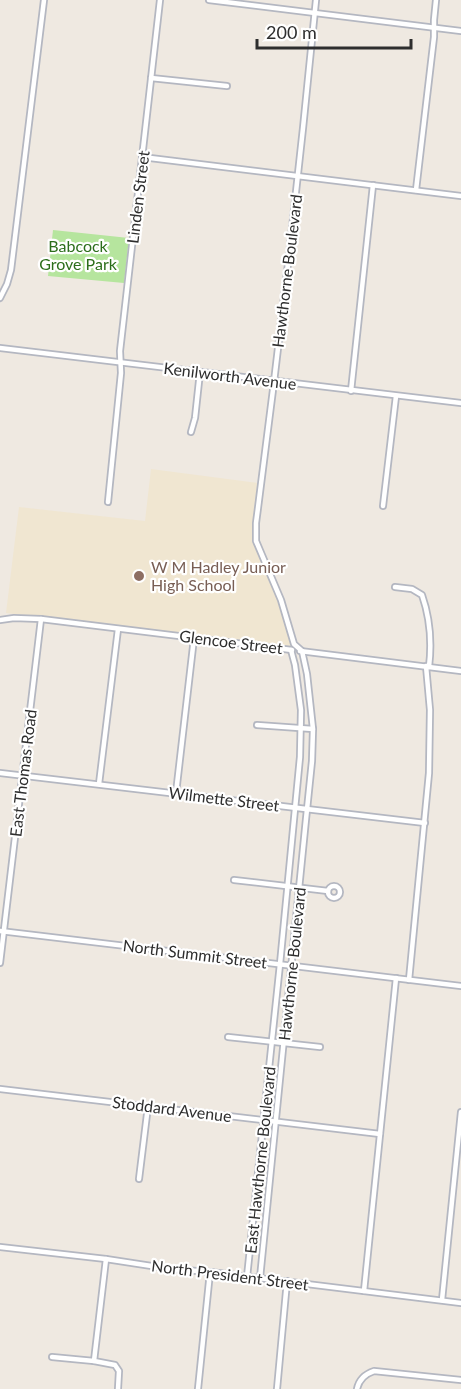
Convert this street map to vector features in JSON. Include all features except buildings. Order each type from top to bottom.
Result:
[{"type":"street","points":[[0,298],[11,270],[44,0]]},
{"type":"street","name":"Linden Street","points":[[108,502],[122,363],[120,351],[160,0]]},
{"type":"street","points":[[209,0],[461,31]]},
{"type":"street","name":"Hawthorne Boulevard","points":[[260,1278],[300,887],[313,729],[302,651],[294,644],[281,600],[256,541],[256,523],[298,177],[316,0]]},
{"type":"street","points":[[416,190],[435,27],[436,0]]},
{"type":"street","points":[[151,78],[226,87]]},
{"type":"street","points":[[142,157],[461,196]]},
{"type":"street","points":[[351,391],[373,185]]},
{"type":"street","name":"Kenilworth Avenue","points":[[0,348],[461,404]]},
{"type":"street","points":[[191,432],[195,418],[200,372]]},
{"type":"street","points":[[383,506],[396,396]]},
{"type":"street","points":[[395,587],[412,589],[422,594],[431,638],[429,667],[426,666],[431,730],[429,773],[409,980]]},
{"type":"street","name":"Glencoe Street","points":[[0,620],[42,619],[461,671]]},
{"type":"street","name":"East Thomas Road","points":[[0,963],[2,931],[42,619]]},
{"type":"street","points":[[99,784],[118,628]]},
{"type":"street","points":[[176,793],[194,638]]},
{"type":"street","name":"East Hawthorne Boulevard","points":[[247,1277],[296,807],[301,710],[291,650]]},
{"type":"street","points":[[257,725],[313,729]]},
{"type":"street","name":"Wilmette Street","points":[[0,773],[425,823]]},
{"type":"street","points":[[234,880],[328,891]]},
{"type":"street","name":"North Summit Street","points":[[2,931],[461,986]]},
{"type":"street","points":[[364,1291],[396,978]]},
{"type":"street","points":[[228,1037],[320,1047]]},
{"type":"street","name":"Stoddard Avenue","points":[[0,1089],[380,1134]]},
{"type":"street","points":[[139,1179],[147,1106]]},
{"type":"street","points":[[442,1300],[461,1112]]},
{"type":"street","name":"North President Street","points":[[0,1247],[461,1303]]},
{"type":"street","points":[[94,1361],[106,1259]]},
{"type":"street","points":[[198,1389],[210,1272]]},
{"type":"street","points":[[277,1389],[287,1281]]},
{"type":"street","points":[[52,1357],[116,1365],[119,1371],[118,1389]]},
{"type":"street","points":[[357,1389],[365,1374],[378,1371],[461,1380]]},
{"type":"shaded area","name":"W M Hadley Junior High School","points":[[151,469],[257,483],[252,529],[254,542],[285,617],[293,647],[6,613],[19,507],[145,521]]},
{"type":"green space","name":"Babcock Grove Park","points":[[53,230],[129,238],[124,283],[48,276]]},
{"type":"place","name":"W M Hadley Junior High School","points":[[139,576]]}]
